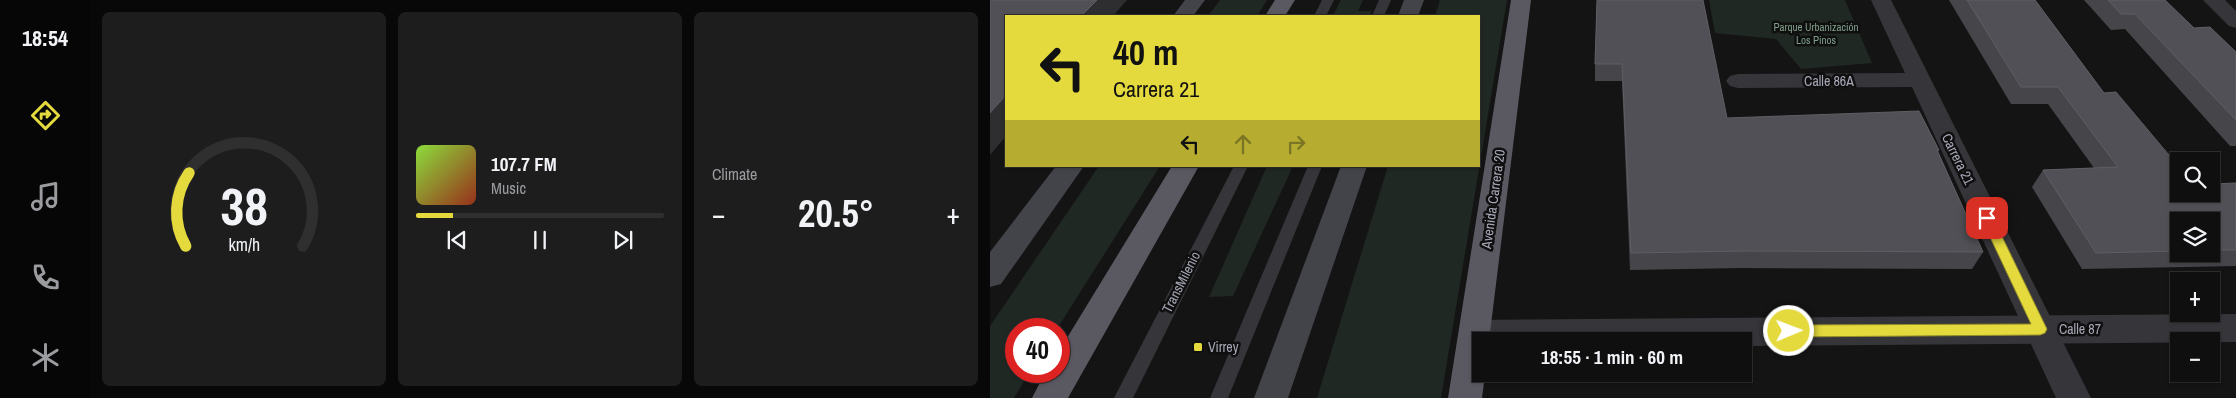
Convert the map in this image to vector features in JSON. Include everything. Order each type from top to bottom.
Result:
[{"type":"highway","points":[[1276,15],[1284,0]]},
{"type":"highway","name":"Avenida Carrera 20","points":[[1474,332],[1521,0]]},
{"type":"highway","points":[[1049,398],[1185,167]]},
{"type":"highway","name":"Avenida Carrera 20","points":[[1465,398],[1472,348]]},
{"type":"main road","points":[[1184,15],[1195,0]]},
{"type":"main road","points":[[1408,15],[1414,0]]},
{"type":"main road","points":[[990,275],[1070,167]]},
{"type":"main road","points":[[1271,398],[1354,167]]},
{"type":"street","name":"Carrera 21","points":[[1881,0],[2074,398]]},
{"type":"street","points":[[2213,0],[2234,18]]},
{"type":"street","name":"Calle 86A","points":[[1738,81],[1920,80]]},
{"type":"street","name":"Calle 87","points":[[1700,332],[2236,328]]},
{"type":"lane","points":[[1320,15],[1328,0]]},
{"type":"lane","points":[[1378,15],[1385,0]]},
{"type":"lane","name":"TransMilenio","points":[[1123,398],[1240,167]]},
{"type":"lane","points":[[1219,398],[1315,167]]},
{"type":"green space","points":[[1220,0],[1267,0],[1258,15],[1209,15]]},
{"type":"green space","points":[[1341,0],[1363,0],[1358,11],[1372,11],[1370,15],[1334,15]]},
{"type":"green space","points":[[1440,0],[1507,0],[1480,163],[1480,15],[1435,15]]},
{"type":"green space","name":"Parque Urbanización Los Pinos","points":[[1709,0],[1845,0],[1872,63],[1801,69],[1776,39],[1715,33]]},
{"type":"green space","points":[[1098,167],[1159,167],[1064,318],[1005,318],[1005,383],[1023,383],[1014,398],[990,398],[990,326]]},
{"type":"green space","points":[[1267,167],[1293,167],[1233,296],[1209,297]]},
{"type":"green space","points":[[1388,167],[1479,167],[1441,398],[1317,398]]},
{"type":"building","points":[[990,0],[1097,0],[1082,15],[1005,15],[1005,96],[990,113]]},
{"type":"building","points":[[1597,0],[1703,0],[1727,118],[1919,111],[1939,150],[1937,150],[1983,252],[1744,251],[1631,253],[1622,64],[1595,64]]},
{"type":"building","points":[[1967,0],[2035,0],[2104,93],[2116,92],[2170,156],[2170,202],[2220,202],[2220,184],[2236,183],[2236,250],[2220,250],[2220,212],[2170,212],[2170,251],[2096,253],[2043,170],[2118,167],[2058,87],[2021,87]]},
{"type":"building","points":[[2108,0],[2165,0],[2194,28],[2210,27],[2236,52],[2236,120],[2135,14],[2121,14]]},
{"type":"place","name":"Virrey","points":[[1198,347]]},
{"type":"route","points":[[1789,331],[2040,329],[1987,218]]}]
